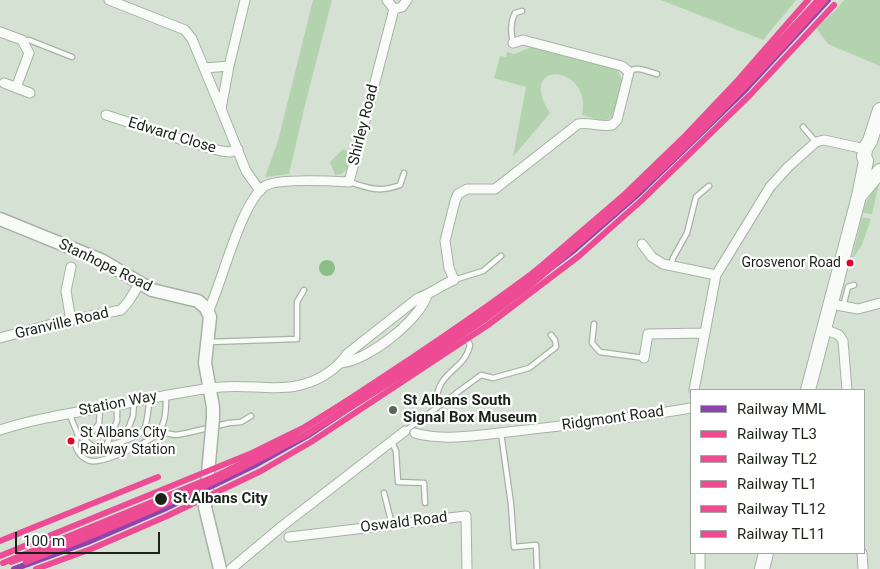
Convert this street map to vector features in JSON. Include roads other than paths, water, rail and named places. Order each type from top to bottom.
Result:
[{"type":"main road","points":[[808,389],[824,330],[837,305],[859,196],[880,110]]},
{"type":"main road","points":[[870,147],[873,166],[880,166]]},
{"type":"main road","points":[[859,196],[880,171]]},
{"type":"main road","name":"Stanhope Road","points":[[0,219],[101,260],[152,290],[198,301],[208,312]]},
{"type":"main road","points":[[208,312],[210,322],[206,363],[213,406],[213,418],[205,507],[220,569]]},
{"type":"main road","points":[[762,569],[766,554]]},
{"type":"street","points":[[109,0],[186,30],[205,68],[246,171],[260,190],[240,225],[216,297],[208,312]]},
{"type":"street","points":[[221,109],[229,66],[246,0]]},
{"type":"street","points":[[387,0],[394,9],[402,7],[406,0]]},
{"type":"street","name":"Shirley Road","points":[[260,190],[269,185],[286,182],[326,180],[349,182],[394,9]]},
{"type":"street","points":[[0,32],[22,40],[29,53],[16,88]]},
{"type":"street","points":[[341,363],[347,354],[418,298],[454,280],[449,268],[445,241],[458,194],[467,189],[495,189],[578,124],[588,122],[604,126],[612,125],[616,120],[629,72],[622,66],[523,40],[513,43]]},
{"type":"street","points":[[205,68],[229,66]]},
{"type":"street","points":[[2,84],[30,93]]},
{"type":"street","name":"Edward Close","points":[[106,115],[221,151],[230,152],[238,149]]},
{"type":"street","points":[[694,389],[716,275],[770,187],[788,167],[816,142],[824,140],[870,147]]},
{"type":"street","points":[[642,244],[656,261],[670,266],[716,275]]},
{"type":"street","points":[[71,267],[66,291],[71,321]]},
{"type":"street","name":"Granville Road","points":[[0,338],[56,323],[121,310],[140,283]]},
{"type":"street","points":[[341,363],[352,362],[381,345],[398,332],[425,303],[427,295]]},
{"type":"street","points":[[837,305],[858,309],[880,303]]},
{"type":"street","points":[[824,330],[839,335],[843,341],[847,389]]},
{"type":"street","points":[[644,358],[648,334],[705,333]]},
{"type":"street","name":"Station Way","points":[[0,430],[37,419],[210,388],[227,386],[296,386],[312,382],[341,363]]},
{"type":"street","name":"Ridgmont Road","points":[[415,433],[428,436],[449,436],[501,432],[629,419],[690,407]]},
{"type":"street","points":[[232,569],[281,527],[406,431]]},
{"type":"street","name":"Oswald Road","points":[[289,537],[466,516],[467,569]]},
{"type":"street","points":[[700,554],[700,569]]},
{"type":"street","points":[[862,554],[863,569]]},
{"type":"lane","points":[[513,43],[510,30],[513,17],[516,13],[522,11]]},
{"type":"lane","points":[[22,40],[29,40],[72,57]]},
{"type":"lane","points":[[629,72],[632,69],[636,69],[657,74]]},
{"type":"lane","points":[[803,127],[816,142]]},
{"type":"lane","points":[[349,182],[370,189],[390,188],[400,185],[404,173]]},
{"type":"lane","points":[[670,266],[687,233],[696,197],[709,186]]},
{"type":"lane","points":[[454,280],[483,271],[501,256]]},
{"type":"lane","points":[[837,305],[848,287],[854,285]]},
{"type":"lane","points":[[208,342],[297,339],[297,302],[304,290]]},
{"type":"lane","points":[[594,324],[592,343],[600,352],[644,358]]},
{"type":"lane","points":[[406,431],[481,375],[493,378],[529,368],[556,347],[556,340],[551,335]]},
{"type":"lane","points":[[436,408],[435,396],[442,380],[468,353],[470,345],[467,340]]},
{"type":"lane","name":"Station Way","points":[[69,413],[78,435],[74,444],[75,449],[82,457],[89,461],[99,461],[151,439],[159,432],[165,416],[166,395]]},
{"type":"lane","points":[[78,435],[95,448],[106,446],[141,433],[145,428],[150,399]]},
{"type":"lane","points":[[124,440],[133,416],[134,402]]},
{"type":"lane","points":[[106,446],[117,421],[117,405]]},
{"type":"lane","points":[[84,441],[99,424],[100,408]]},
{"type":"lane","points":[[159,432],[176,435],[187,434],[229,423],[241,422],[251,416]]},
{"type":"lane","points":[[501,432],[511,504],[514,547],[536,545],[537,569]]},
{"type":"lane","points":[[392,441],[396,451],[398,482],[424,483],[425,503]]},
{"type":"lane","points":[[384,493],[392,525]]},
{"type":"rail line","name":"TL12","points":[[0,556],[252,453],[303,428],[416,358],[480,314],[526,279],[625,194],[683,138],[738,80],[808,0]]},
{"type":"rail line","name":"TL2","points":[[11,562],[134,514],[254,457],[321,418],[479,312],[569,245],[635,188],[698,127],[818,0]]},
{"type":"rail line","name":"TL1","points":[[26,562],[166,504],[268,455],[322,425],[475,322],[566,253],[635,194],[733,100],[825,0]]},
{"type":"rail line","name":"MML","points":[[14,569],[88,542],[164,509],[257,464],[307,436],[484,319],[574,250],[637,195],[745,90],[828,0]]},
{"type":"rail line","name":"TL11","points":[[3,563],[255,460],[306,435],[420,364],[484,320],[531,285],[630,199],[688,143],[743,85],[814,5]]},
{"type":"rail line","name":"TL3","points":[[36,569],[91,549],[167,516],[261,471],[311,442],[488,325],[579,256],[642,200],[750,95],[834,5]]},
{"type":"rail line","name":"TL1","points":[[0,541],[158,477]]},
{"type":"place","name":"Grosvenor Road","points":[[850,263]]},
{"type":"place","name":"St Albans South Signal Box Museum","points":[[393,410]]},
{"type":"place","name":"St Albans City Railway Station","points":[[71,441]]},
{"type":"place","name":"St Albans City","points":[[161,499]]}]
